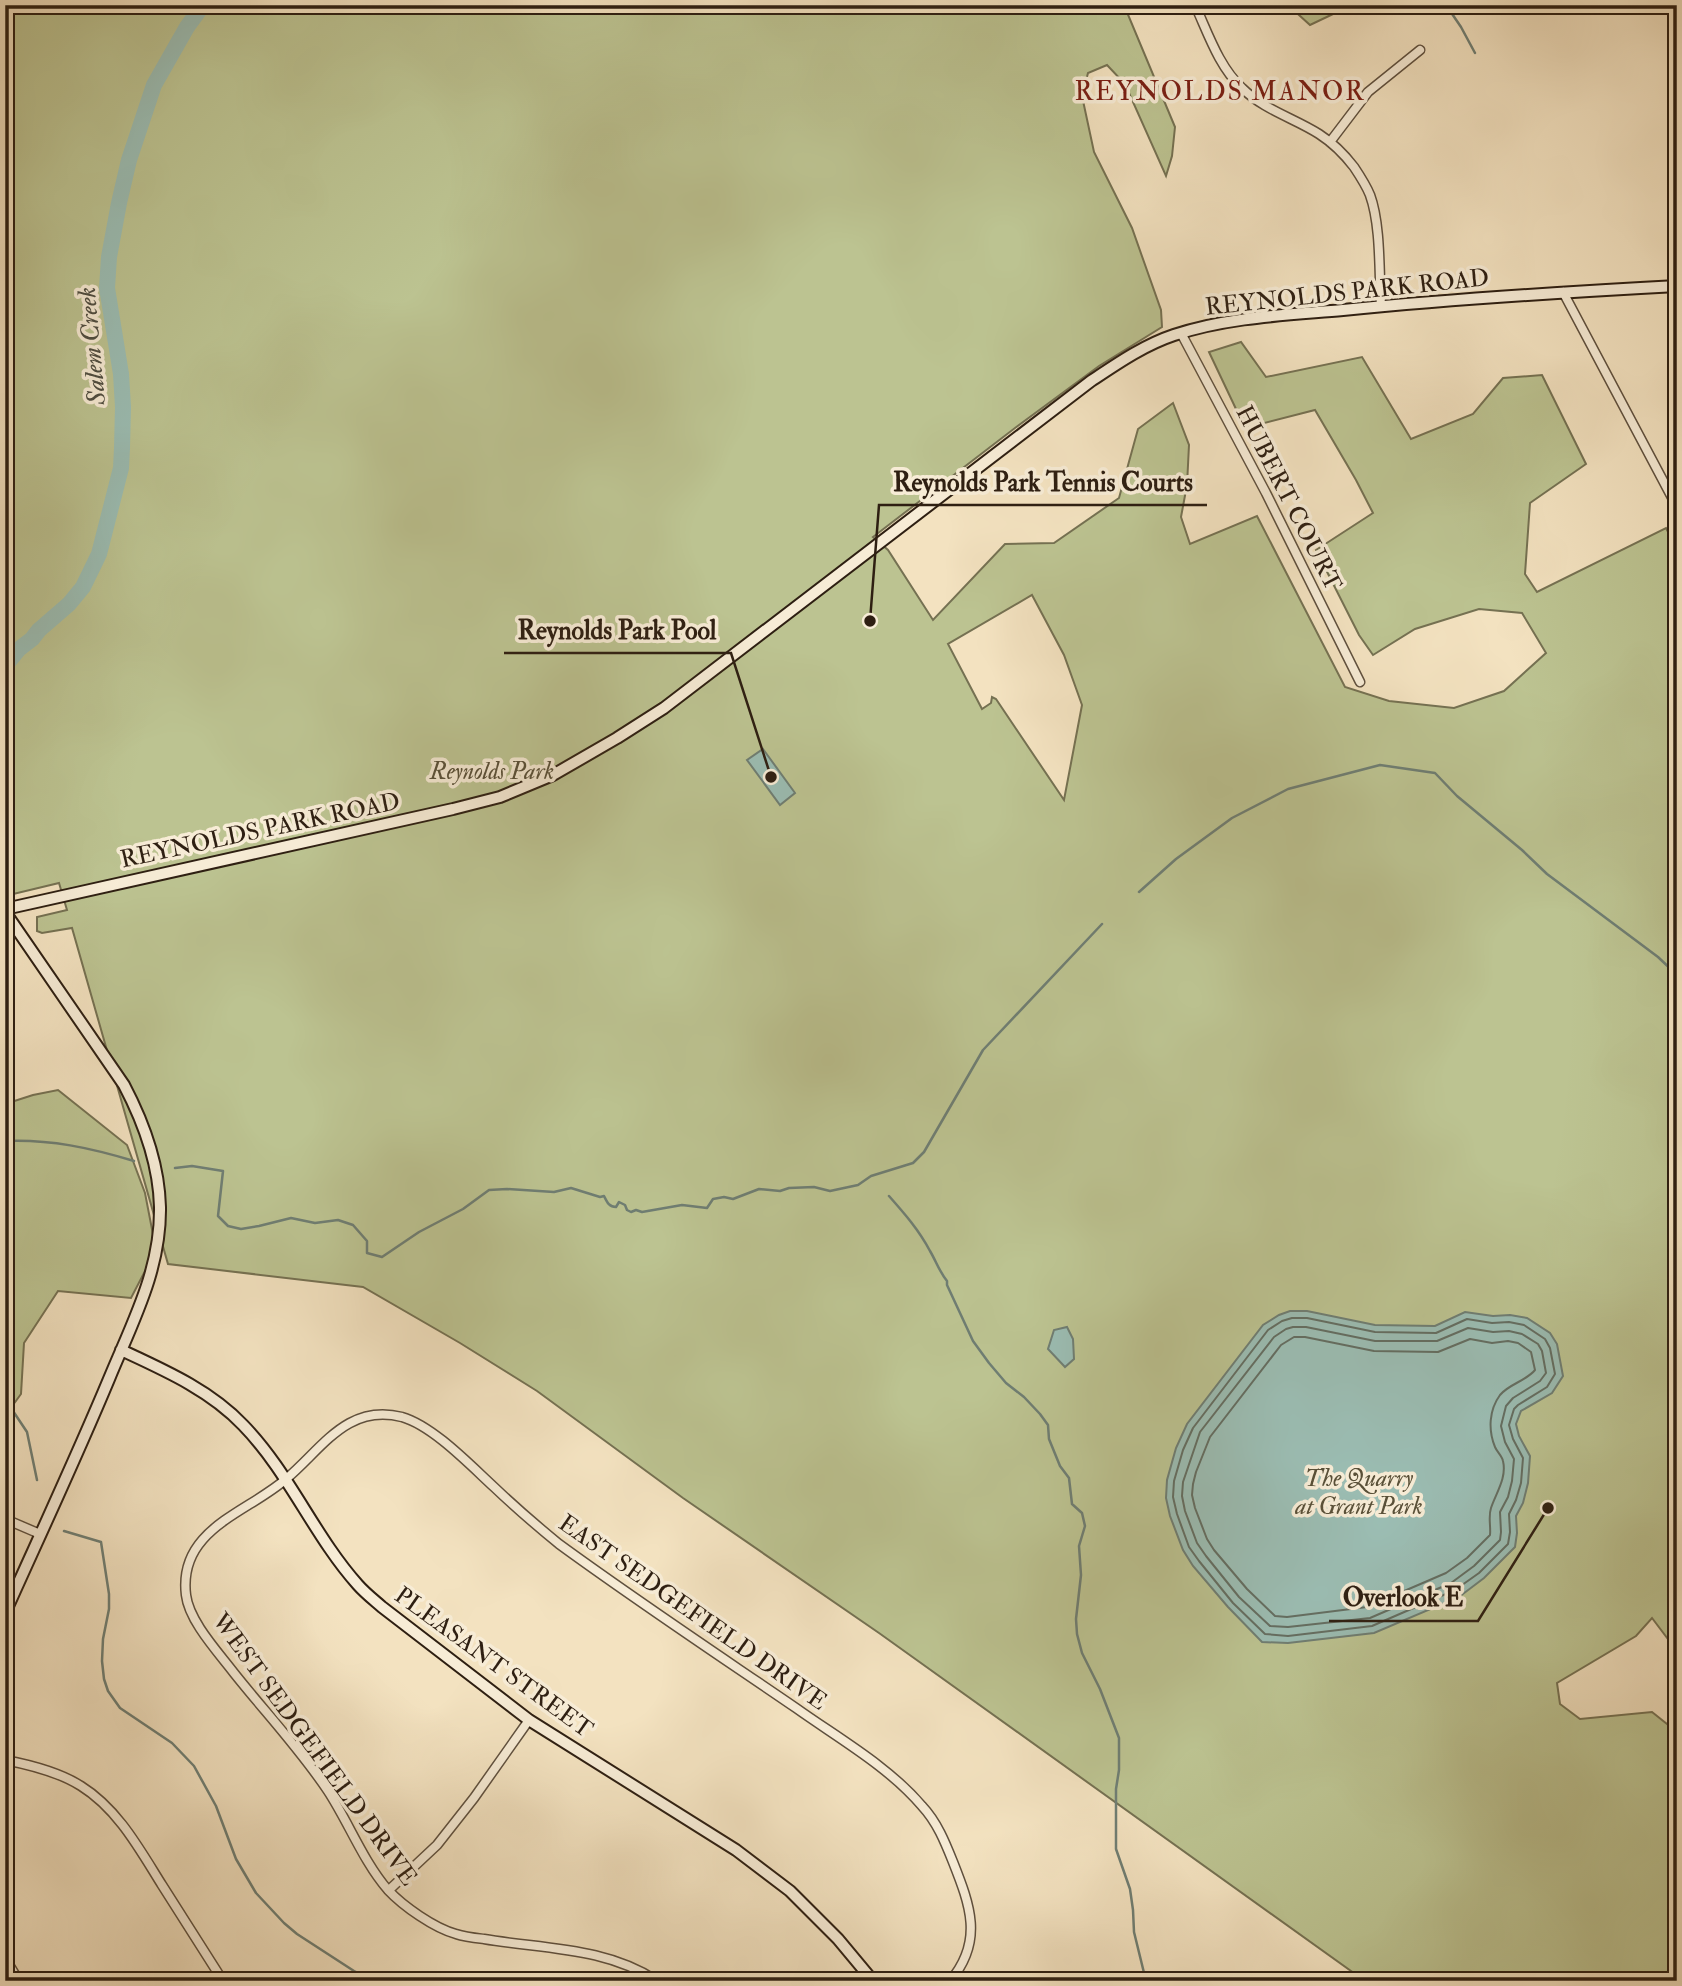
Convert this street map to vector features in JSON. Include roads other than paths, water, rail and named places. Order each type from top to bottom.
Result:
[{"type":"main road","name":"REYNOLDS PARK ROAD","points":[[5,910],[453,809],[500,797],[553,775],[670,703],[1091,381],[1144,348],[1181,333],[1211,325],[1274,316],[1563,292],[1677,286]]},
{"type":"main road","points":[[5,910],[124,1085],[148,1141],[160,1206],[153,1271],[145,1293],[67,1478],[5,1613]]},
{"type":"main road","name":"PLEASANT STREET","points":[[121,1350],[161,1368],[233,1415],[269,1455],[335,1556],[359,1587],[382,1607],[529,1720],[736,1850],[790,1891],[838,1939],[873,1981]]},
{"type":"street","points":[[1195,5],[1223,63],[1240,86],[1266,107],[1330,142],[1356,170],[1370,195],[1376,231],[1381,306]]},
{"type":"street","points":[[1668,5],[1677,11]]},
{"type":"street","points":[[1330,142],[1368,92],[1420,50]]},
{"type":"street","points":[[1563,292],[1677,507]]},
{"type":"street","name":"HUBERT COURT","points":[[1181,333],[1266,493],[1360,682]]},
{"type":"street","name":"EAST SEDGEFIELD DRIVE","points":[[285,1480],[349,1422],[382,1415],[410,1420],[432,1433],[524,1515],[579,1559],[880,1768],[931,1816],[945,1842],[969,1904],[970,1941],[962,1965],[950,1981]]},
{"type":"street","name":"WEST SEDGEFIELD DRIVE","points":[[285,1480],[229,1517],[203,1538],[194,1552],[189,1568],[187,1601],[219,1654],[329,1793],[361,1850],[389,1890],[418,1914],[455,1934],[595,1954],[634,1967],[657,1981]]},
{"type":"street","points":[[5,1519],[40,1534]]},
{"type":"street","points":[[389,1890],[437,1844],[474,1798],[529,1720]]},
{"type":"street","points":[[5,1760],[67,1778],[90,1792],[110,1810],[223,1981]]},
{"type":"street","points":[[5,1958],[19,1981]]},
{"type":"water","points":[[763,749],[795,793],[780,805],[747,760]]},
{"type":"water","points":[[1290,1311],[1307,1311],[1375,1325],[1435,1326],[1465,1312],[1493,1316],[1510,1315],[1527,1318],[1550,1333],[1557,1344],[1563,1376],[1552,1393],[1521,1411],[1516,1424],[1530,1456],[1528,1483],[1523,1503],[1516,1516],[1515,1547],[1484,1578],[1459,1597],[1374,1633],[1288,1643],[1262,1642],[1193,1566],[1183,1550],[1170,1516],[1166,1498],[1167,1480],[1176,1448],[1187,1424],[1263,1325]]},
{"type":"water","points":[[1067,1327],[1073,1339],[1074,1359],[1065,1367],[1048,1349],[1054,1330]]},
{"type":"waterway","name":"Salem Creek","points":[[5,666],[19,649],[69,604],[83,587],[99,554],[121,468],[121,374],[107,288],[109,257],[119,203],[129,160],[154,85],[187,27],[203,5]]},
{"type":"waterway","points":[[1446,5],[1475,53]]},
{"type":"waterway","points":[[1139,892],[1176,859],[1232,818],[1288,789],[1380,765],[1435,773],[1457,796],[1547,874],[1658,957],[1677,975]]},
{"type":"waterway","points":[[175,1168],[192,1166],[223,1171],[218,1216],[228,1226],[241,1229],[291,1218],[315,1223],[338,1220],[353,1225],[367,1241],[367,1253],[382,1257],[419,1232],[463,1209],[489,1190],[554,1192],[571,1188],[604,1196],[612,1206],[616,1207],[619,1202],[631,1212],[642,1212],[682,1205],[707,1208],[713,1199],[733,1199],[759,1189],[780,1191],[814,1187],[830,1191],[858,1185],[871,1176],[913,1163],[924,1152],[983,1050],[1102,924]]},
{"type":"waterway","points":[[5,1141],[70,1145],[134,1161]]},
{"type":"waterway","points":[[889,1196],[926,1243],[947,1281],[973,1341],[1006,1383],[1024,1397],[1048,1425],[1049,1439],[1060,1466],[1069,1478],[1072,1504],[1082,1513],[1085,1526],[1079,1546],[1081,1575],[1077,1634],[1082,1653],[1100,1689],[1119,1738],[1116,1849],[1130,1889],[1134,1932],[1146,1981]]},
{"type":"waterway","points":[[5,1399],[27,1432],[37,1480]]},
{"type":"waterway","points":[[64,1531],[101,1542],[109,1594],[102,1661],[108,1691],[120,1708],[172,1743],[194,1766],[216,1806],[236,1859],[256,1893],[297,1934],[374,1981]]},
{"type":"place","name":"Reynolds Park Tennis Courts","points":[[870,621]]},
{"type":"place","name":"Reynolds Park Pool","points":[[771,777]]},
{"type":"place","name":"Overlook E","points":[[1548,1508]]},
{"type":"district","name":"REYNOLDS MANOR","points":[[1220,91]]},
{"type":"park label","name":"Reynolds Park","points":[[492,771]]},
{"type":"park label","name":"The Quarry at Grant Park","points":[[1359,1492]]}]
